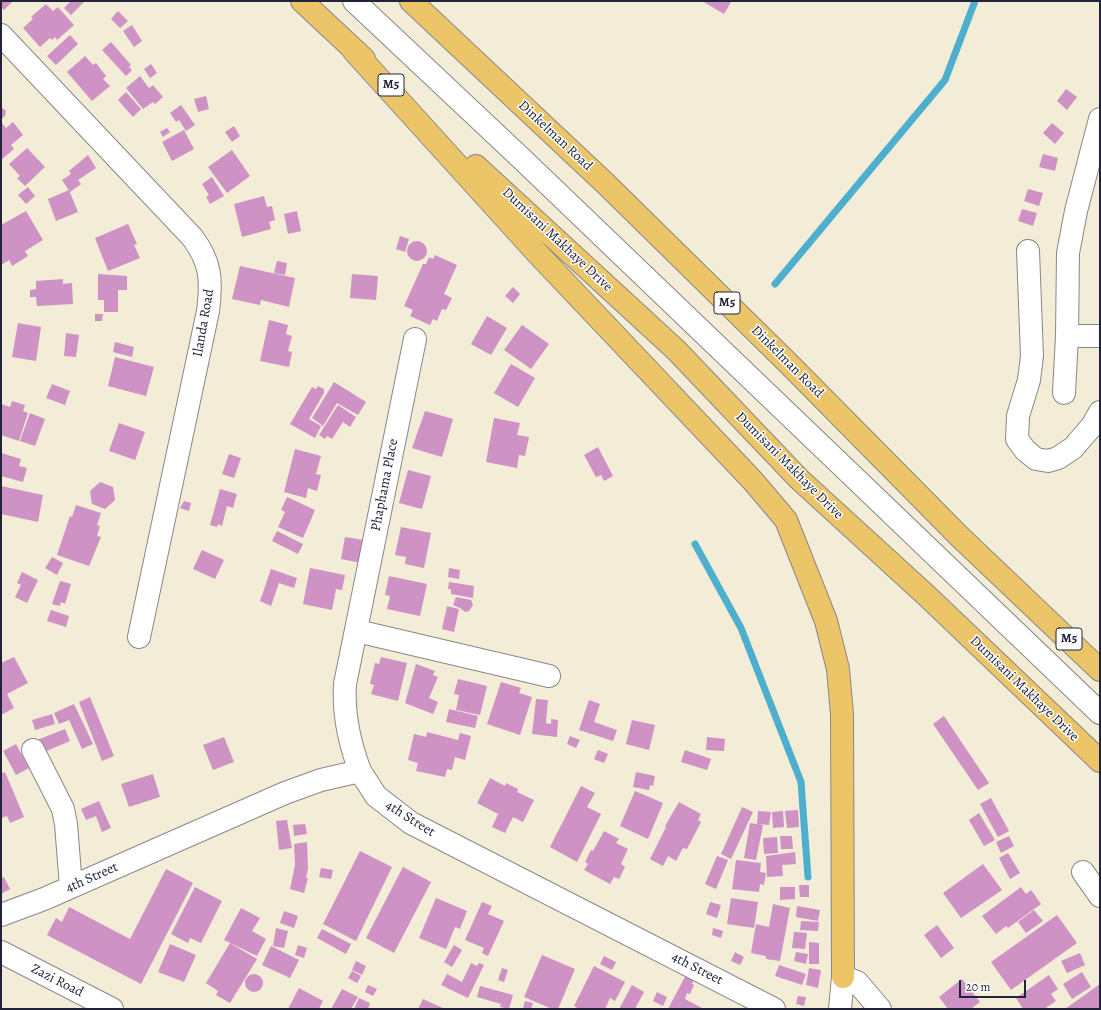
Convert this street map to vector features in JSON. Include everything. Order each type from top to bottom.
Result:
[{"type":"main road","name":"M5","points":[[302,1],[353,50]]},
{"type":"main road","name":"Dinkelman Road","points":[[412,1],[613,191],[789,364],[960,537],[1038,609]]},
{"type":"main road","name":"Dumisani Makhaye Drive","points":[[353,50],[480,170],[676,350],[799,479],[927,596],[1100,761]]},
{"type":"main road","points":[[353,50],[538,254],[748,476],[786,520],[826,621],[838,669],[842,721],[843,978]]},
{"type":"main road","name":"M5","points":[[1038,609],[1100,670]]},
{"type":"main road","points":[[1038,609],[1100,659]]},
{"type":"street","points":[[354,1],[524,160],[1100,713]]},
{"type":"street","name":"Ilanda Road","points":[[1,35],[192,237],[202,249],[211,277],[208,311],[139,638]]},
{"type":"street","points":[[1064,393],[1067,336],[1068,253],[1076,211],[1094,168],[1100,119]]},
{"type":"street","points":[[1028,251],[1032,356],[1029,380],[1018,416],[1017,439],[1025,450],[1036,458],[1048,461],[1058,458],[1073,448],[1092,426],[1100,412]]},
{"type":"street","points":[[1067,336],[1100,336]]},
{"type":"street","name":"Phaphama Place","points":[[360,771],[346,721],[344,704],[347,672],[357,631],[415,339]]},
{"type":"street","points":[[357,631],[549,676]]},
{"type":"street","points":[[33,750],[63,809],[66,824],[71,887]]},
{"type":"street","name":"4th Street","points":[[1,915],[71,887],[285,793],[320,780],[360,771],[376,796],[411,823],[774,1009]]},
{"type":"street","points":[[1083,872],[1100,896]]},
{"type":"street","name":"Zazi Road","points":[[1,952],[112,1009]]},
{"type":"street","points":[[840,1009],[843,978],[857,982],[880,1009]]},
{"type":"building","points":[[1,1],[12,2],[4,10],[1,7]]},
{"type":"building","points":[[71,1],[85,1],[71,15],[64,8]]},
{"type":"building","points":[[702,1],[729,1],[731,2],[724,14]]},
{"type":"building","points":[[46,4],[53,11],[58,7],[74,25],[57,40],[55,37],[52,40],[50,38],[40,47],[23,28],[33,19],[31,17]]},
{"type":"building","points":[[118,11],[128,21],[120,28],[111,19]]},
{"type":"building","points":[[132,25],[142,41],[134,47],[123,31]]},
{"type":"building","points":[[70,35],[78,44],[56,65],[47,56]]},
{"type":"building","points":[[111,42],[131,65],[129,67],[132,70],[126,76],[102,50]]},
{"type":"building","points":[[85,56],[93,65],[96,63],[106,76],[103,79],[110,86],[92,101],[67,72]]},
{"type":"building","points":[[151,64],[157,73],[150,78],[144,69]]},
{"type":"building","points":[[140,76],[149,88],[153,85],[163,97],[155,104],[153,102],[143,109],[126,88]]},
{"type":"building","points":[[1066,89],[1077,97],[1067,110],[1057,101]]},
{"type":"building","points":[[126,92],[141,109],[133,117],[118,100]]},
{"type":"building","points":[[206,96],[209,109],[198,112],[194,99]]},
{"type":"building","points":[[181,105],[195,125],[186,131],[179,120],[176,122],[170,113]]},
{"type":"building","points":[[1,107],[6,111],[5,116],[1,119]]},
{"type":"building","points":[[1,122],[6,128],[13,122],[23,135],[11,145],[14,149],[1,160]]},
{"type":"building","points":[[1052,123],[1064,133],[1055,144],[1043,133]]},
{"type":"building","points":[[234,126],[240,136],[232,142],[225,132]]},
{"type":"building","points":[[167,128],[170,132],[163,137],[160,132]]},
{"type":"building","points":[[184,130],[194,149],[172,161],[162,142]]},
{"type":"building","points":[[27,148],[45,167],[25,186],[17,178],[20,176],[9,164]]},
{"type":"building","points":[[232,150],[250,176],[227,193],[208,167]]},
{"type":"building","points":[[1043,154],[1058,158],[1055,171],[1039,167]]},
{"type":"building","points":[[88,155],[96,168],[78,180],[81,184],[70,192],[62,180],[71,174],[69,171]]},
{"type":"building","points":[[212,177],[224,196],[210,204],[206,197],[209,195],[202,184]]},
{"type":"building","points":[[28,187],[35,196],[26,204],[18,195]]},
{"type":"building","points":[[1028,189],[1043,193],[1039,206],[1024,201]]},
{"type":"building","points":[[69,190],[78,212],[56,221],[48,199]]},
{"type":"building","points":[[264,196],[267,207],[272,206],[275,220],[269,222],[271,229],[242,237],[234,204]]},
{"type":"building","points":[[1022,209],[1037,213],[1033,226],[1018,221]]},
{"type":"building","points":[[26,211],[43,240],[25,251],[28,256],[12,266],[9,260],[1,265],[1,225]]},
{"type":"building","points":[[297,211],[301,231],[288,234],[284,214]]},
{"type":"building","points":[[128,224],[137,244],[134,245],[140,258],[108,271],[95,238]]},
{"type":"building","points":[[400,236],[409,239],[405,252],[396,249]]},
{"type":"building","points":[[417,241],[424,244],[427,251],[424,258],[417,261],[410,258],[407,251],[410,244]]},
{"type":"building","points":[[435,255],[457,265],[444,294],[452,298],[446,310],[442,309],[437,321],[433,319],[430,325],[410,316],[413,310],[404,306],[423,264],[426,264],[429,257],[433,259]]},
{"type":"building","points":[[277,261],[287,263],[285,275],[274,273]]},
{"type":"building","points":[[240,266],[295,278],[289,307],[261,300],[260,305],[232,299]]},
{"type":"building","points":[[98,274],[127,276],[127,290],[118,290],[118,312],[104,312],[104,300],[98,300]]},
{"type":"building","points":[[352,274],[378,276],[376,300],[350,298]]},
{"type":"building","points":[[63,279],[63,284],[72,283],[73,304],[37,306],[36,297],[30,297],[30,290],[36,289],[36,281]]},
{"type":"building","points":[[513,287],[520,294],[513,303],[505,296]]},
{"type":"building","points":[[95,314],[103,314],[102,321],[95,321]]},
{"type":"building","points":[[487,316],[507,328],[491,355],[471,344]]},
{"type":"building","points":[[269,320],[288,325],[286,334],[292,336],[288,351],[292,352],[289,367],[260,361]]},
{"type":"building","points":[[18,323],[41,327],[36,361],[12,357]]},
{"type":"building","points":[[522,325],[549,344],[531,369],[504,350]]},
{"type":"building","points":[[66,333],[79,335],[76,357],[64,356]]},
{"type":"building","points":[[115,342],[134,347],[132,357],[113,352]]},
{"type":"building","points":[[115,357],[154,367],[146,396],[108,386]]},
{"type":"building","points":[[511,364],[535,378],[518,407],[494,393]]},
{"type":"building","points":[[334,382],[366,402],[358,415],[337,403],[323,426],[312,418]]},
{"type":"building","points":[[52,384],[70,391],[65,405],[46,398]]},
{"type":"building","points":[[318,386],[324,389],[324,393],[309,419],[321,426],[315,438],[290,424],[312,387],[316,389]]},
{"type":"building","points":[[12,401],[25,405],[23,411],[28,413],[19,441],[1,435],[1,404],[10,407]]},
{"type":"building","points":[[338,405],[356,417],[350,427],[343,422],[332,439],[327,436],[325,439],[319,435]]},
{"type":"building","points":[[425,411],[453,419],[442,457],[412,448]]},
{"type":"building","points":[[30,413],[45,419],[35,446],[20,441]]},
{"type":"building","points":[[494,418],[520,423],[517,435],[529,437],[525,456],[519,455],[517,468],[486,462]]},
{"type":"building","points":[[119,423],[145,432],[135,460],[109,451]]},
{"type":"building","points":[[598,447],[613,476],[604,481],[601,475],[596,477],[584,455]]},
{"type":"building","points":[[295,449],[321,456],[316,474],[321,475],[317,491],[308,488],[306,498],[284,492]]},
{"type":"building","points":[[1,453],[21,459],[19,466],[27,468],[23,482],[1,476]]},
{"type":"building","points":[[229,454],[241,458],[234,478],[222,474]]},
{"type":"building","points":[[408,470],[431,476],[422,509],[399,503]]},
{"type":"building","points":[[100,482],[113,487],[115,500],[105,509],[92,504],[90,491]]},
{"type":"building","points":[[1,486],[43,495],[38,522],[1,514]]},
{"type":"building","points":[[220,489],[237,494],[233,508],[227,506],[222,526],[218,524],[217,527],[210,525]]},
{"type":"building","points":[[287,497],[315,510],[303,538],[278,527],[285,512],[281,510]]},
{"type":"building","points":[[184,501],[191,503],[189,511],[180,508]]},
{"type":"building","points":[[76,505],[101,513],[97,525],[100,526],[97,536],[101,537],[89,566],[57,555],[70,516],[72,517]]},
{"type":"building","points":[[401,527],[431,533],[424,568],[405,564],[406,557],[395,555]]},
{"type":"building","points":[[277,531],[303,544],[298,554],[272,541]]},
{"type":"building","points":[[345,537],[364,540],[361,563],[341,559]]},
{"type":"building","points":[[202,550],[224,560],[215,579],[193,569]]},
{"type":"building","points":[[52,557],[63,563],[57,575],[45,568]]},
{"type":"building","points":[[310,568],[345,575],[342,590],[336,589],[332,610],[303,604]]},
{"type":"building","points":[[449,568],[460,570],[459,579],[448,577]]},
{"type":"building","points":[[271,569],[297,578],[294,588],[279,583],[271,606],[260,601]]},
{"type":"building","points":[[22,572],[38,580],[27,603],[15,597],[21,585],[17,583]]},
{"type":"building","points":[[389,576],[427,584],[420,616],[387,609],[390,596],[385,595]]},
{"type":"building","points":[[60,581],[71,584],[65,604],[61,602],[60,606],[52,604]]},
{"type":"building","points":[[449,582],[474,586],[473,598],[451,594],[451,589],[448,589]]},
{"type":"building","points":[[456,597],[471,600],[473,605],[469,611],[465,612],[453,605]]},
{"type":"building","points":[[447,606],[459,609],[454,632],[442,629]]},
{"type":"building","points":[[51,610],[69,616],[66,627],[47,621]]},
{"type":"building","points":[[14,657],[28,683],[7,694],[14,708],[1,715],[1,663]]},
{"type":"building","points":[[381,657],[407,663],[398,701],[371,694],[374,685],[370,684],[375,663],[379,664]]},
{"type":"building","points":[[416,664],[435,671],[433,675],[438,677],[429,698],[438,702],[433,714],[405,703]]},
{"type":"building","points":[[458,679],[487,686],[480,715],[456,710],[459,695],[454,694]]},
{"type":"building","points":[[501,682],[521,688],[519,693],[532,697],[520,735],[487,724]]},
{"type":"building","points":[[90,697],[114,756],[102,761],[79,702]]},
{"type":"building","points":[[536,699],[548,700],[546,723],[551,724],[551,719],[558,720],[557,737],[532,734]]},
{"type":"building","points":[[589,700],[600,704],[594,722],[617,730],[613,741],[579,730]]},
{"type":"building","points":[[74,704],[93,744],[82,749],[69,720],[59,724],[54,713]]},
{"type":"building","points":[[449,709],[478,716],[475,728],[446,722]]},
{"type":"building","points":[[52,714],[55,724],[35,730],[32,720]]},
{"type":"building","points":[[944,716],[989,783],[978,790],[933,724]]},
{"type":"building","points":[[632,720],[655,725],[649,750],[626,744]]},
{"type":"building","points":[[65,729],[70,741],[42,753],[37,740]]},
{"type":"building","points":[[427,732],[458,740],[460,733],[471,736],[465,760],[455,757],[452,770],[447,769],[445,777],[416,771],[418,763],[408,760],[414,734],[426,737]]},
{"type":"building","points":[[570,736],[580,740],[576,748],[567,744]]},
{"type":"building","points":[[224,737],[234,762],[213,770],[203,745]]},
{"type":"building","points":[[707,737],[725,739],[724,751],[706,750]]},
{"type":"building","points":[[16,744],[29,768],[16,775],[3,751]]},
{"type":"building","points":[[598,750],[608,754],[604,763],[594,759]]},
{"type":"building","points":[[685,750],[711,759],[707,770],[681,762]]},
{"type":"building","points":[[5,772],[24,817],[10,823],[7,816],[1,818],[1,774]]},
{"type":"building","points":[[636,772],[655,776],[653,786],[650,785],[649,790],[633,787]]},
{"type":"building","points":[[153,774],[160,797],[129,807],[121,784]]},
{"type":"building","points":[[490,778],[505,786],[506,783],[518,789],[517,792],[534,800],[523,822],[513,817],[505,833],[492,827],[498,814],[477,803]]},
{"type":"building","points":[[581,786],[595,793],[587,807],[601,814],[577,862],[550,847]]},
{"type":"building","points":[[635,791],[663,803],[648,839],[620,826]]},
{"type":"building","points":[[991,798],[1009,831],[998,837],[980,804]]},
{"type":"building","points":[[99,801],[111,828],[102,832],[96,816],[86,820],[81,809]]},
{"type":"building","points":[[679,802],[701,814],[698,820],[701,822],[687,849],[683,848],[676,861],[668,856],[663,866],[650,859],[666,827],[665,826]]},
{"type":"building","points":[[742,807],[753,812],[731,859],[721,854]]},
{"type":"building","points":[[798,810],[799,827],[787,828],[785,811]]},
{"type":"building","points":[[758,811],[771,812],[769,825],[757,824]]},
{"type":"building","points":[[783,811],[784,827],[773,828],[772,812]]},
{"type":"building","points":[[979,813],[995,840],[984,846],[969,820]]},
{"type":"building","points":[[287,820],[292,848],[279,850],[276,821]]},
{"type":"building","points":[[750,823],[763,825],[756,860],[744,858]]},
{"type":"building","points":[[305,824],[307,834],[294,836],[293,825]]},
{"type":"building","points":[[604,831],[619,839],[616,843],[628,849],[621,864],[625,867],[619,879],[614,877],[610,884],[584,870],[588,864],[585,862],[591,850],[593,851]]},
{"type":"building","points":[[780,836],[792,836],[793,849],[781,849]]},
{"type":"building","points":[[1009,836],[1014,846],[1001,853],[996,842]]},
{"type":"building","points":[[777,837],[778,853],[764,854],[763,838]]},
{"type":"building","points":[[307,842],[308,868],[306,878],[308,878],[304,893],[290,889],[295,865],[294,844]]},
{"type":"building","points":[[360,851],[392,867],[356,941],[323,924]]},
{"type":"building","points":[[795,852],[796,864],[782,865],[783,876],[767,877],[766,856]]},
{"type":"building","points":[[1008,853],[1020,873],[1010,879],[999,858]]},
{"type":"building","points":[[717,856],[728,860],[716,889],[705,884]]},
{"type":"building","points":[[736,860],[761,863],[760,872],[766,873],[764,885],[760,884],[759,892],[732,889]]},
{"type":"building","points":[[983,864],[1002,890],[961,918],[943,893]]},
{"type":"building","points":[[403,867],[431,882],[394,953],[366,938]]},
{"type":"building","points":[[321,868],[333,870],[331,879],[319,877]]},
{"type":"building","points":[[166,869],[193,883],[141,984],[47,935],[56,918],[62,922],[69,907],[130,939]]},
{"type":"building","points":[[4,877],[10,889],[1,894],[1,879]]},
{"type":"building","points":[[799,885],[809,885],[809,897],[800,897]]},
{"type":"building","points":[[195,887],[222,901],[201,943],[190,938],[188,943],[171,934]]},
{"type":"building","points":[[780,887],[795,887],[795,899],[780,900]]},
{"type":"building","points":[[1021,887],[1026,894],[1031,890],[1041,904],[1008,928],[1006,926],[996,934],[982,916]]},
{"type":"building","points":[[436,898],[467,911],[460,929],[455,927],[446,949],[419,938]]},
{"type":"building","points":[[731,898],[758,902],[754,928],[727,924]]},
{"type":"building","points":[[482,902],[492,906],[488,914],[504,921],[488,956],[482,953],[484,948],[465,940]]},
{"type":"building","points":[[710,902],[721,905],[717,918],[706,914]]},
{"type":"building","points":[[773,904],[790,908],[780,961],[766,959],[766,956],[751,953],[756,924],[769,927]]},
{"type":"building","points":[[797,906],[820,910],[818,921],[796,917]]},
{"type":"building","points":[[241,908],[260,918],[252,931],[266,939],[257,956],[224,940]]},
{"type":"building","points":[[1034,910],[1043,921],[1026,933],[1018,922]]},
{"type":"building","points":[[284,911],[298,916],[294,928],[280,923]]},
{"type":"building","points":[[1057,915],[1077,943],[1011,990],[991,962]]},
{"type":"building","points":[[801,921],[819,922],[818,931],[800,930]]},
{"type":"building","points":[[937,925],[954,948],[941,958],[924,935]]},
{"type":"building","points":[[276,928],[288,931],[284,948],[273,946]]},
{"type":"building","points":[[713,928],[723,931],[721,938],[712,935]]},
{"type":"building","points":[[322,929],[351,944],[346,954],[317,938]]},
{"type":"building","points":[[794,932],[807,933],[805,949],[792,948]]},
{"type":"building","points":[[809,942],[819,943],[819,964],[809,964]]},
{"type":"building","points":[[230,943],[257,959],[230,1003],[216,995],[218,991],[206,983]]},
{"type":"building","points":[[170,944],[196,955],[184,982],[158,972]]},
{"type":"building","points":[[298,945],[307,948],[304,958],[295,955]]},
{"type":"building","points":[[454,945],[462,950],[452,967],[444,962]]},
{"type":"building","points":[[271,946],[299,960],[290,978],[262,965]]},
{"type":"building","points":[[735,952],[744,957],[740,965],[731,961]]},
{"type":"building","points":[[796,952],[808,954],[806,964],[794,961]]},
{"type":"building","points":[[1080,953],[1085,965],[1067,973],[1061,961]]},
{"type":"building","points":[[542,955],[575,969],[558,1009],[552,1009],[524,997]]},
{"type":"building","points":[[604,956],[616,962],[612,970],[600,964]]},
{"type":"building","points":[[356,961],[366,966],[362,975],[352,970]]},
{"type":"building","points":[[471,963],[477,966],[479,963],[484,965],[468,998],[441,985],[447,974],[462,982]]},
{"type":"building","points":[[779,965],[806,974],[802,985],[775,976]]},
{"type":"building","points":[[594,966],[625,982],[615,1001],[610,998],[605,1009],[579,1009],[574,1006]]},
{"type":"building","points":[[502,968],[508,970],[504,982],[498,980]]},
{"type":"building","points":[[809,968],[821,970],[818,988],[806,985]]},
{"type":"building","points":[[352,971],[361,976],[357,983],[348,978]]},
{"type":"building","points":[[1082,972],[1091,987],[1072,999],[1063,984]]},
{"type":"building","points":[[254,974],[260,977],[263,983],[260,989],[254,992],[248,989],[245,983],[248,977]]},
{"type":"building","points":[[686,975],[694,979],[692,984],[694,985],[690,994],[687,993],[685,999],[702,1009],[668,1009]]},
{"type":"building","points":[[1049,975],[1058,989],[1051,994],[1056,1001],[1044,1009],[1023,1009],[1016,998]]},
{"type":"building","points":[[962,979],[980,1002],[971,1009],[948,1009],[939,997]]},
{"type":"building","points":[[1100,984],[1100,1009],[1065,1009]]},
{"type":"building","points":[[368,985],[377,989],[373,996],[365,992]]},
{"type":"building","points":[[632,985],[644,992],[635,1009],[619,1009]]},
{"type":"building","points":[[480,986],[513,995],[509,1009],[500,1007],[501,1004],[477,997]]},
{"type":"building","points":[[299,988],[323,1001],[319,1009],[288,1009]]},
{"type":"building","points":[[342,989],[358,997],[351,1009],[331,1009]]},
{"type":"building","points":[[657,992],[667,997],[663,1006],[653,1001]]},
{"type":"building","points":[[798,996],[806,997],[804,1006],[796,1004]]},
{"type":"building","points":[[359,998],[370,1003],[368,1009],[354,1009]]},
{"type":"building","points":[[423,999],[445,1009],[418,1009]]},
{"type":"building","points":[[525,1001],[533,1003],[531,1009],[523,1008]]},
{"type":"waterway","points":[[775,284],[945,80],[975,1]]},
{"type":"waterway","points":[[695,544],[741,628],[801,782],[808,877]]}]
